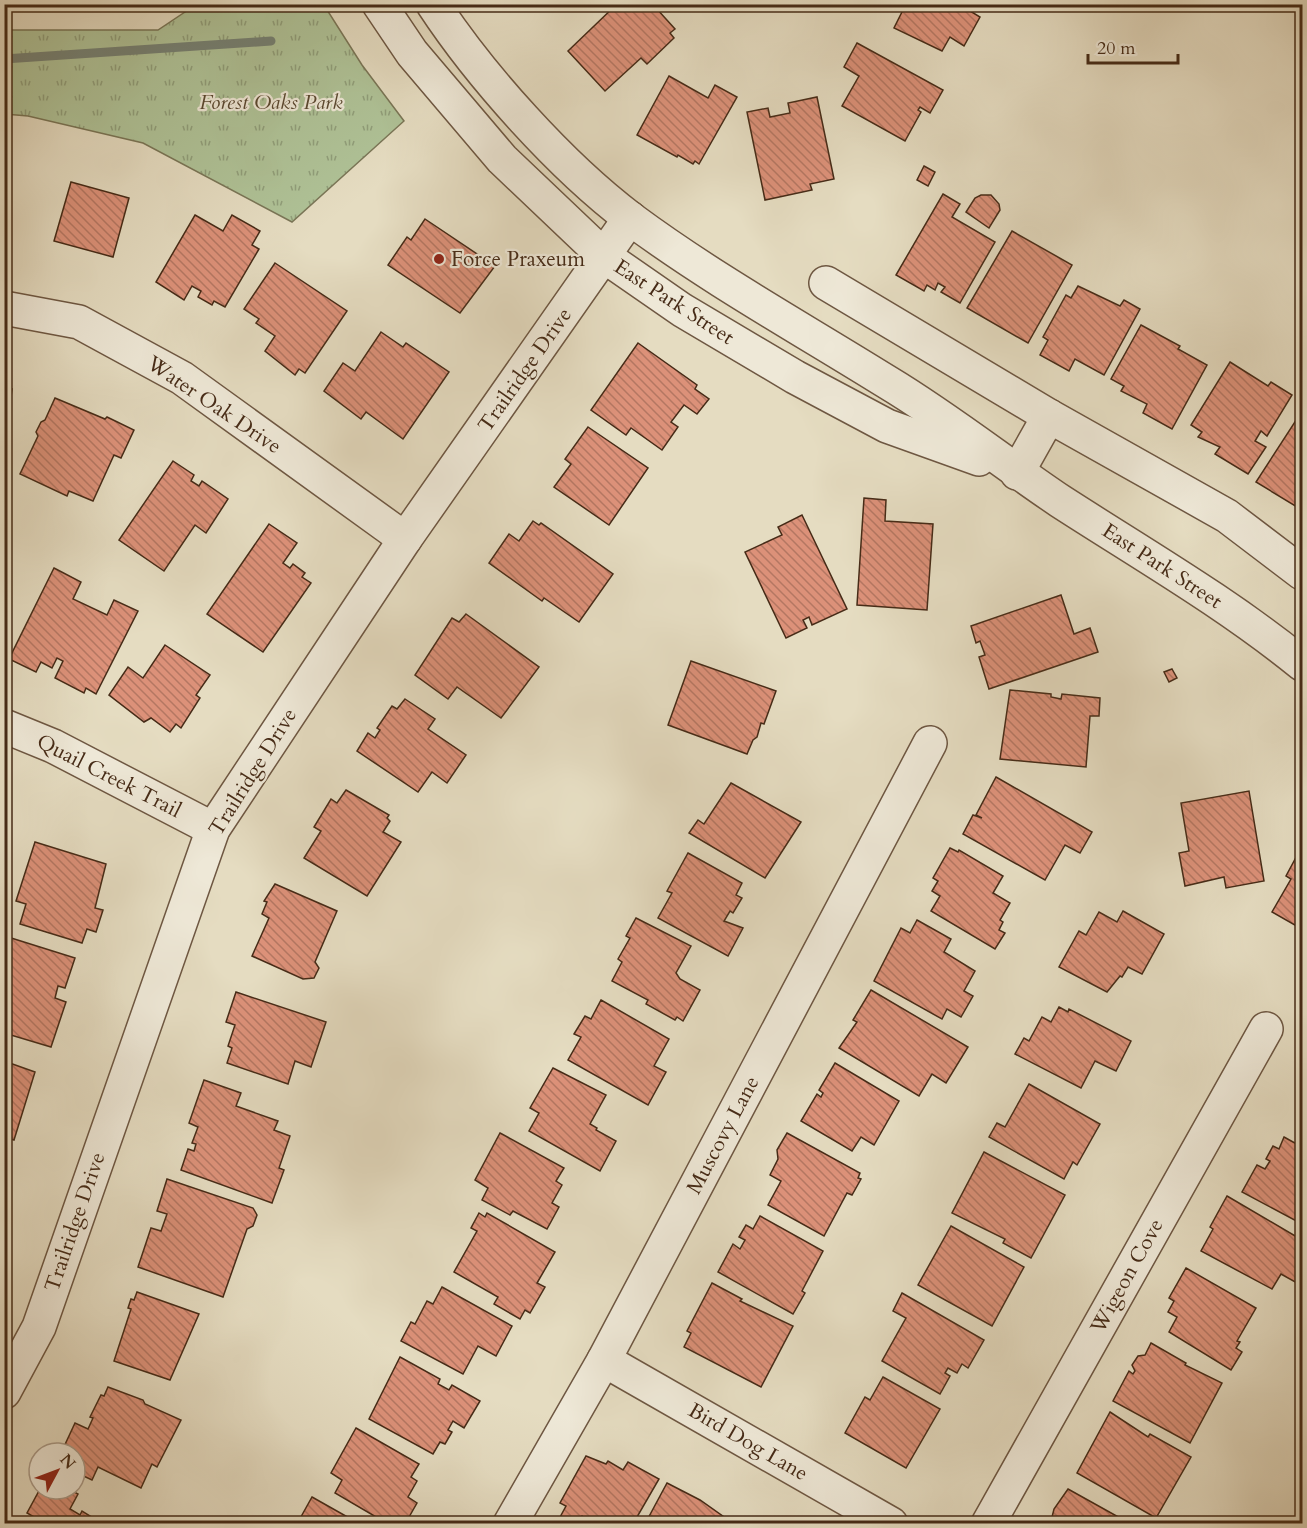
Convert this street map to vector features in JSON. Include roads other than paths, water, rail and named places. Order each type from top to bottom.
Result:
[{"type":"street","name":"East Park Street","points":[[379,4],[412,53],[502,159],[604,256],[682,310],[795,377],[887,426],[1017,473]]},
{"type":"street","name":"East Park Street","points":[[433,4],[450,30],[513,107],[574,168],[630,218],[708,270],[901,390],[1017,473],[1256,626],[1302,664]]},
{"type":"street","name":"Trailridge Drive","points":[[4,1392],[39,1327],[213,829],[405,539],[630,218]]},
{"type":"street","points":[[826,283],[1049,416],[1227,516],[1302,573]]},
{"type":"street","name":"Water Oak Drive","points":[[4,308],[79,322],[182,378],[405,539]]},
{"type":"street","points":[[1017,473],[1049,416]]},
{"type":"street","name":"Quail Creek Trail","points":[[4,726],[53,746],[213,829]]},
{"type":"street","name":"Muscovy Lane","points":[[510,1524],[604,1360],[930,743]]},
{"type":"street","name":"Wigeon Cove","points":[[988,1524],[1266,1029]]},
{"type":"street","name":"Bird Dog Lane","points":[[604,1360],[891,1524]]},
{"type":"waterway","points":[[4,59],[271,41]]},
{"type":"place","name":"Force Praxeum","points":[[439,259]]},
{"type":"park label","name":"Forest Oaks Park","points":[[271,102]]}]
